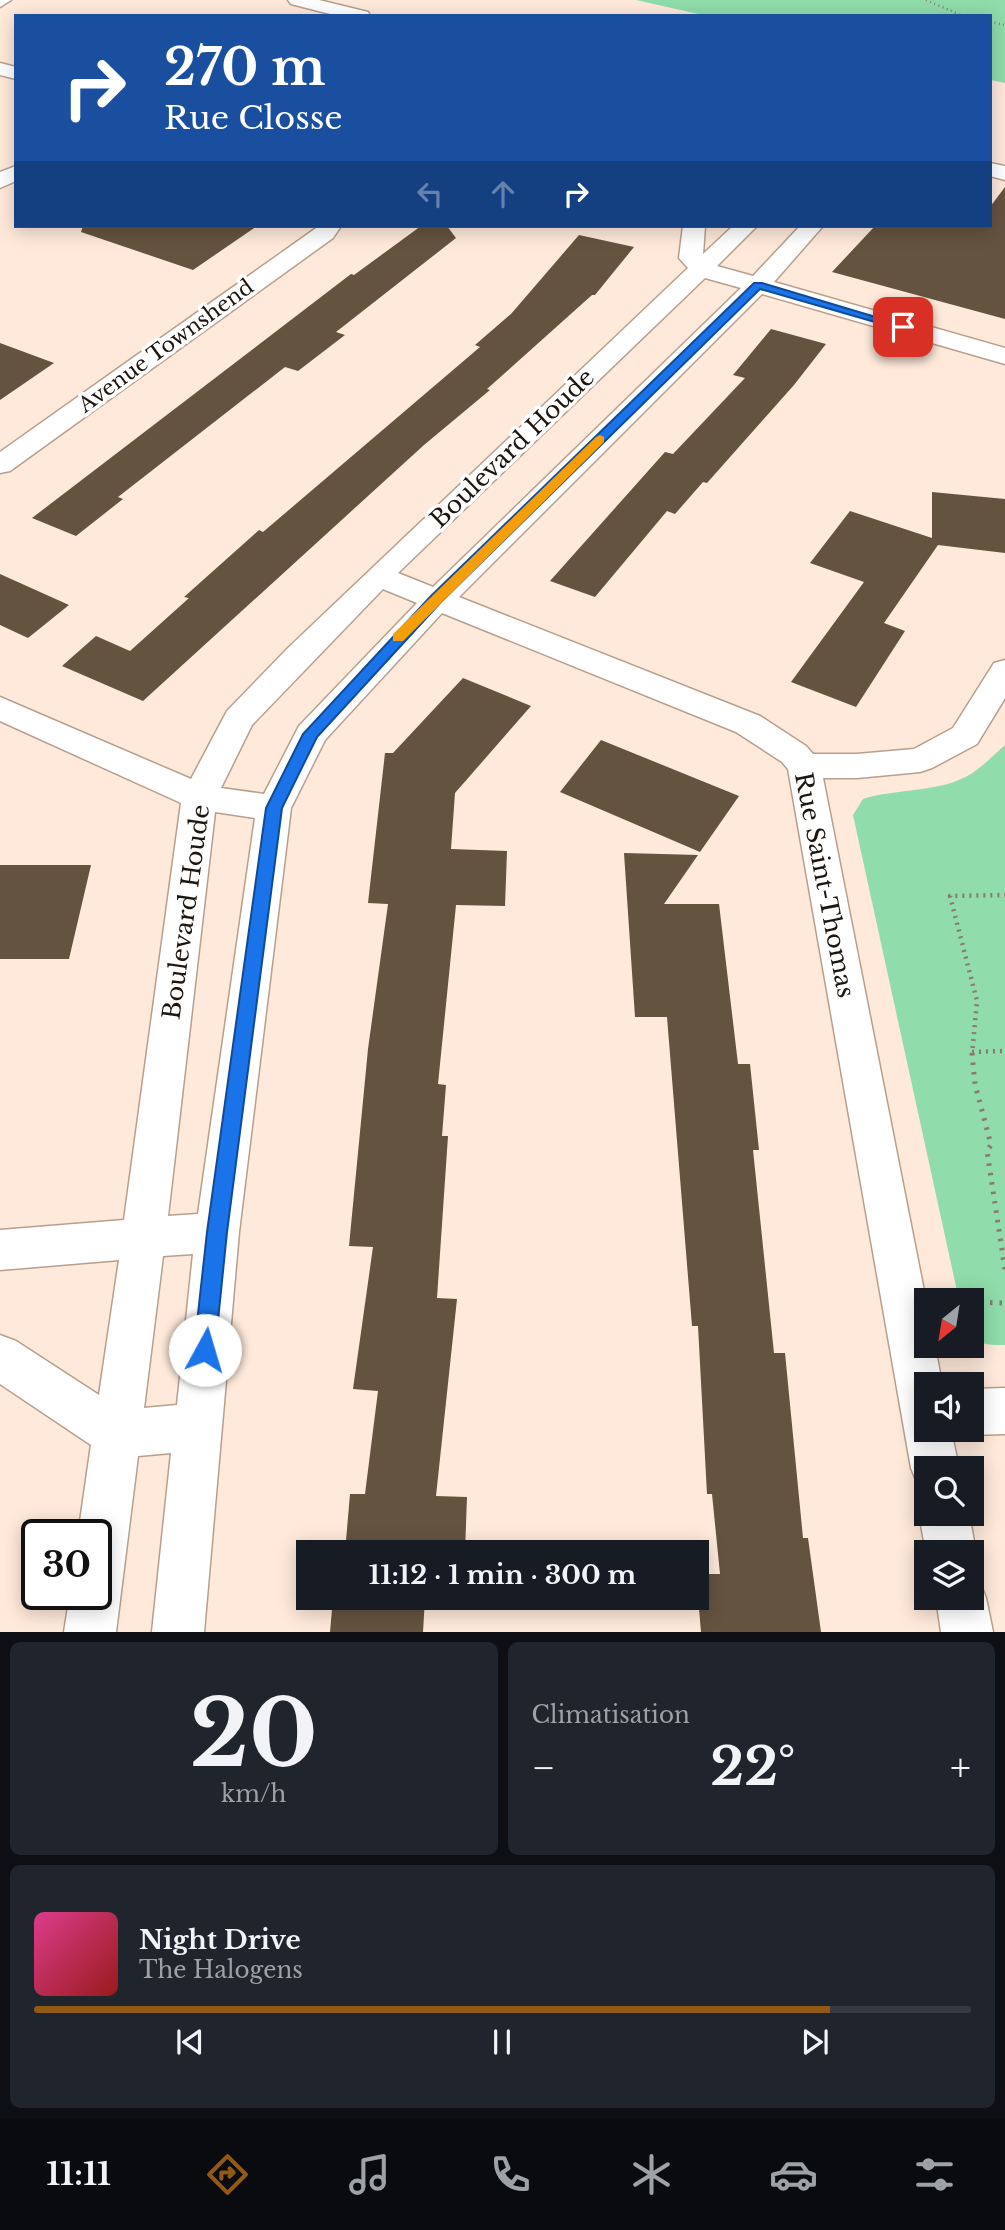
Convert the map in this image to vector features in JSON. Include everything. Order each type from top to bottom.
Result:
[{"type":"street","points":[[297,0],[353,14]]},
{"type":"street","name":"Avenue Townshend","points":[[0,465],[329,228]]},
{"type":"street","points":[[694,228],[691,258],[701,269],[1005,356]]},
{"type":"street","name":"Boulevard Houde","points":[[105,1519],[200,797],[239,719],[378,576],[744,228]]},
{"type":"street","points":[[178,1632],[217,1232],[274,808],[311,734],[436,599],[758,285],[810,228]]},
{"type":"street","name":"Rue Saint-Thomas","points":[[378,576],[748,724],[794,754],[804,766],[916,1372]]},
{"type":"street","points":[[804,766],[857,766],[920,760],[965,737],[1005,671]]},
{"type":"street","points":[[0,708],[200,797],[274,808]]},
{"type":"street","points":[[0,1250],[217,1232]]},
{"type":"street","points":[[0,1357],[117,1434],[198,1427]]},
{"type":"street","points":[[984,1412],[1005,1411]]},
{"type":"street","points":[[90,1632],[93,1610]]},
{"type":"street","points":[[963,1610],[967,1632]]},
{"type":"path","points":[[926,0],[958,14]]},
{"type":"path","points":[[1005,895],[950,896],[977,1001],[972,1052],[975,1084],[991,1145],[987,1151],[1005,1270]]},
{"type":"path","points":[[972,1052],[1005,1051]]},
{"type":"path","points":[[984,1302],[1005,1303]]},
{"type":"green space","points":[[636,0],[1005,0],[1005,83],[992,80],[992,14],[698,14]]},
{"type":"green space","points":[[1005,745],[1005,1345],[984,1343],[984,1288],[956,1288],[853,815],[863,799],[946,784],[975,771]]},
{"type":"building","points":[[1005,187],[1005,319],[832,272],[873,228],[992,228],[992,204]]},
{"type":"building","points":[[82,228],[254,228],[193,270],[81,232]]},
{"type":"building","points":[[418,228],[448,228],[456,238],[336,332],[345,335],[298,371],[285,367],[118,497],[123,499],[76,536],[32,518],[351,274],[354,275]]},
{"type":"building","points":[[579,235],[634,247],[595,295],[487,389],[490,390],[424,445],[143,701],[62,666],[96,636],[130,651],[189,598],[184,597],[259,530],[263,532],[480,347],[475,345],[511,314]]},
{"type":"building","points":[[771,329],[826,344],[794,385],[707,483],[703,482],[675,514],[667,511],[595,597],[550,581],[665,452],[673,454],[745,378],[733,375]]},
{"type":"building","points":[[0,343],[54,363],[0,400]]},
{"type":"building","points":[[932,492],[1005,499],[1005,553],[938,545],[884,623],[905,631],[856,707],[791,682],[864,582],[810,563],[850,511],[932,538]]},
{"type":"building","points":[[0,574],[69,605],[28,638],[0,625]]},
{"type":"building","points":[[463,678],[531,706],[455,793],[451,849],[507,851],[505,906],[456,905],[438,1084],[446,1085],[442,1136],[448,1136],[437,1298],[457,1299],[436,1496],[467,1497],[465,1540],[346,1540],[350,1494],[365,1494],[378,1391],[353,1389],[373,1247],[349,1246],[368,1049],[388,904],[368,903],[385,753],[393,753]]},
{"type":"building","points":[[601,740],[739,796],[700,852],[560,792]]},
{"type":"building","points":[[624,853],[698,855],[664,904],[719,904],[738,1064],[750,1064],[759,1150],[753,1150],[774,1353],[785,1353],[803,1538],[808,1538],[821,1632],[701,1632],[699,1610],[709,1610],[709,1574],[720,1574],[712,1494],[707,1494],[698,1326],[692,1326],[667,1017],[635,1017]]},
{"type":"building","points":[[0,865],[91,865],[69,959],[0,959]]},
{"type":"building","points":[[332,1610],[424,1610],[423,1632],[330,1632]]},
{"type":"slow traffic","points":[[398,638],[600,439]]},
{"type":"route","points":[[205,1350],[217,1232],[274,808],[311,734],[436,599],[758,285],[903,327]]}]
